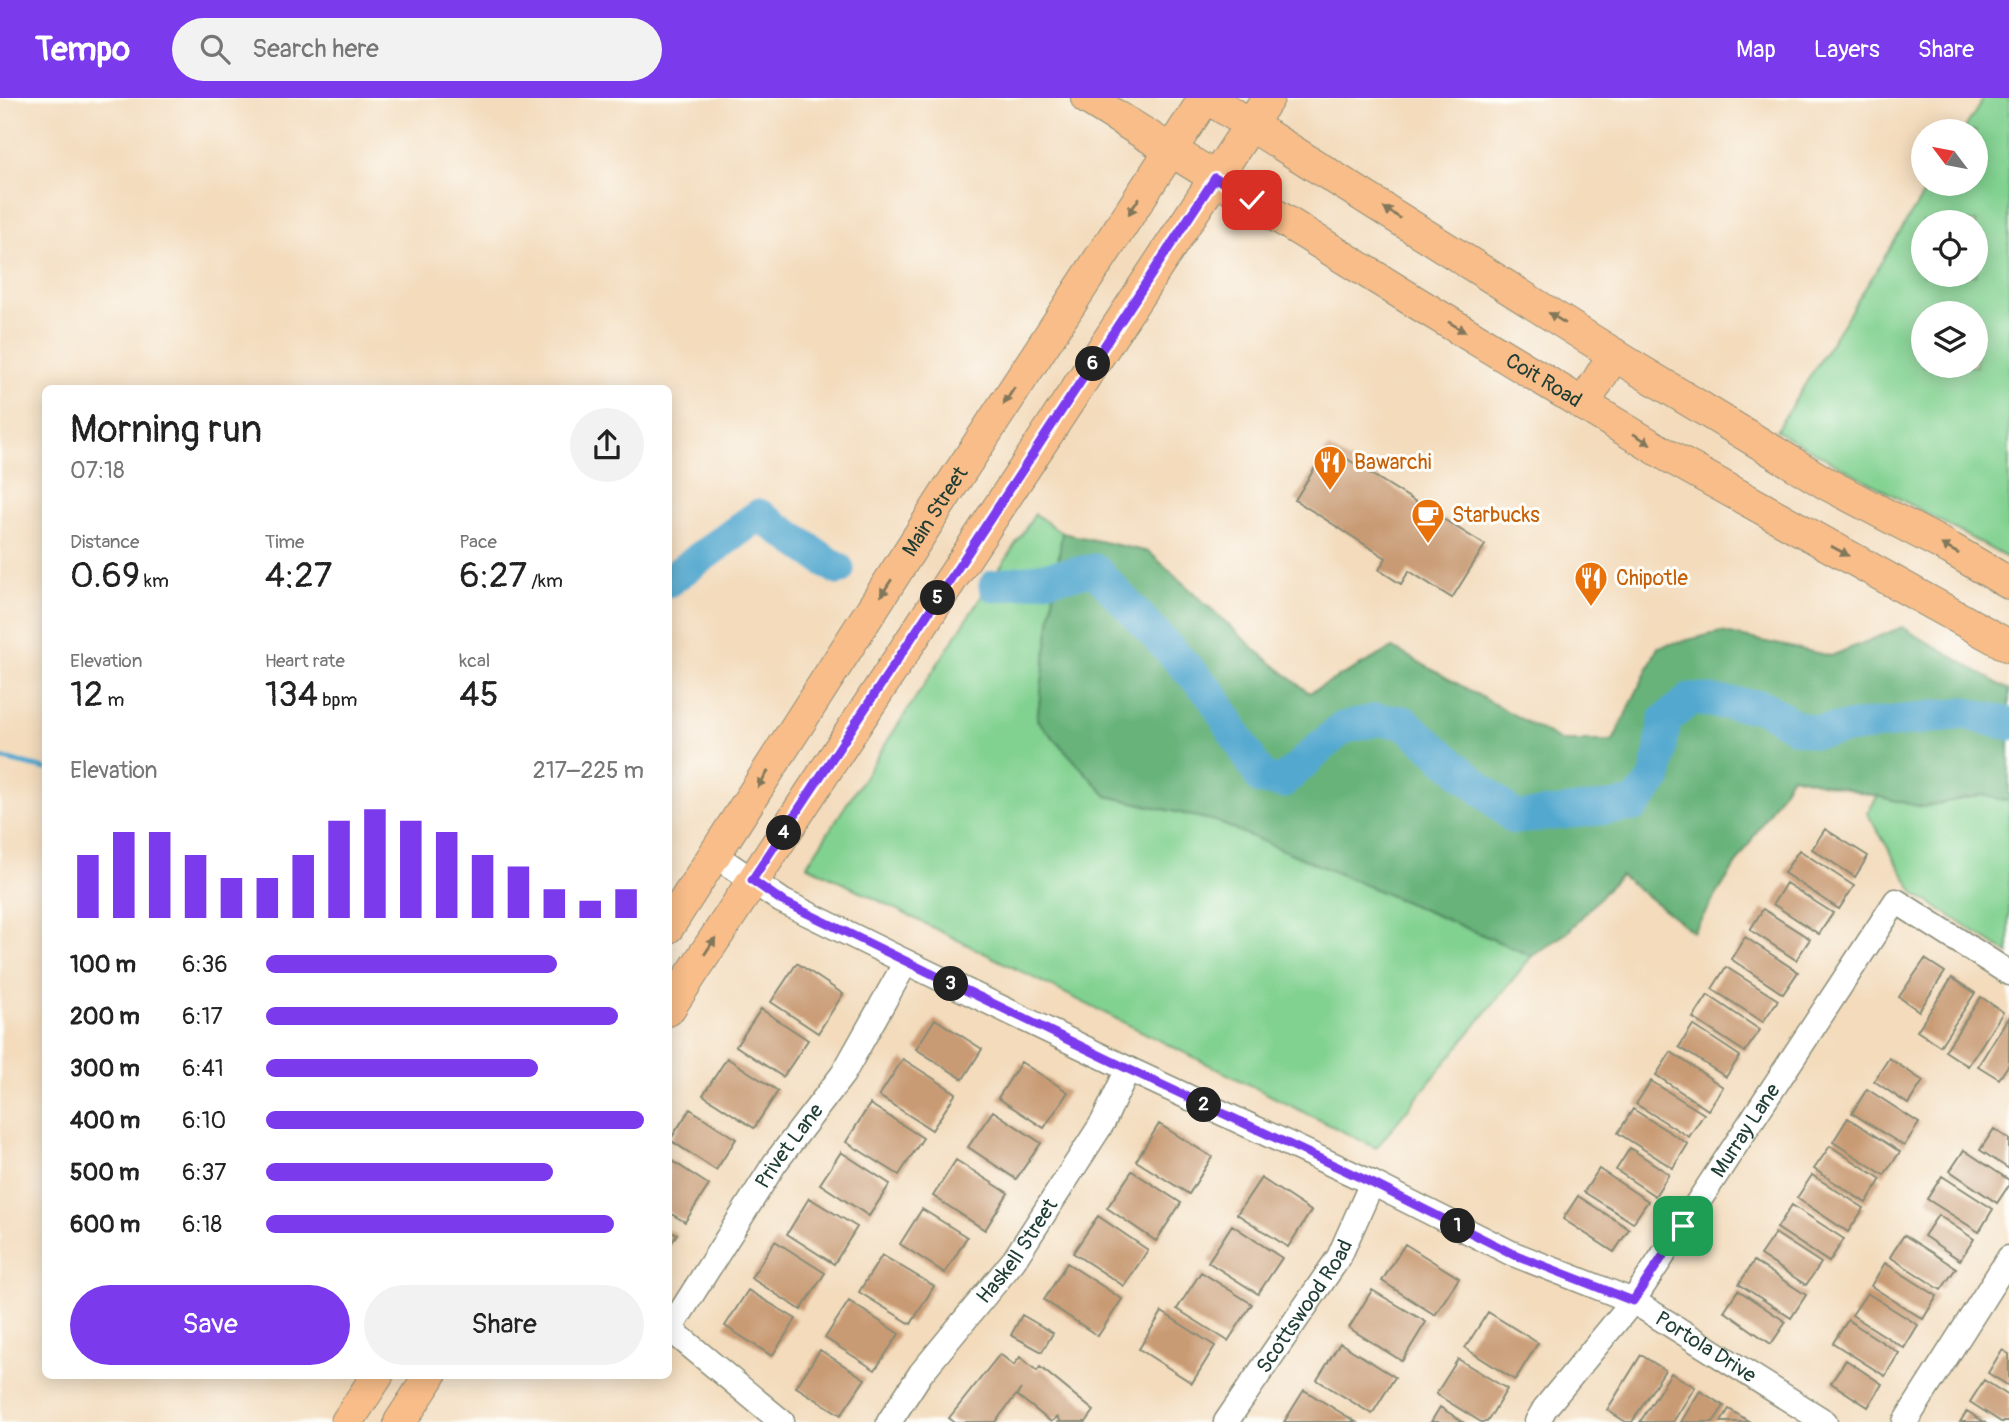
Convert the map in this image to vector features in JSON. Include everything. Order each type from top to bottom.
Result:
[{"type":"main road","name":"Coit Road","points":[[1087,98],[1670,457],[2009,646]]},
{"type":"main road","name":"Main Street","points":[[672,921],[944,497],[1206,98]]},
{"type":"main road","points":[[1206,98],[1826,484],[1951,549],[2009,583]]},
{"type":"main road","points":[[672,1004],[1268,98]]},
{"type":"main road","points":[[1584,404],[1614,354]]},
{"type":"main road","points":[[347,1422],[375,1379]]},
{"type":"main road","points":[[400,1422],[428,1379]]},
{"type":"street","name":"Portola Drive","points":[[715,855],[782,901],[906,962],[1372,1183],[1511,1253],[1633,1301],[1825,1422]]},
{"type":"street","name":"Murray Lane","points":[[1536,1422],[1633,1301],[1896,901],[2009,972]]},
{"type":"street","name":"Privet Lane","points":[[672,1326],[775,1163],[843,1074],[906,962]]},
{"type":"street","name":"Haskell Street","points":[[889,1422],[921,1373],[1014,1260],[1103,1122],[1128,1069]]},
{"type":"street","name":"Scottswood Road","points":[[1226,1422],[1339,1256],[1372,1183]]},
{"type":"street","points":[[1905,1422],[2009,1258]]},
{"type":"street","name":"Privet Lane","points":[[672,1331],[782,1422]]},
{"type":"green space","points":[[1984,98],[2009,98],[2009,559],[1776,431],[1911,214],[1911,287],[1988,287],[1988,210],[1914,210],[1923,196],[1988,196],[1988,119],[1971,119]]},
{"type":"green space","points":[[1035,514],[1062,533],[1037,720],[1107,796],[1215,821],[1532,956],[1376,1148],[807,865]]},
{"type":"green space","points":[[1062,533],[1149,552],[1257,651],[1309,693],[1393,648],[1561,741],[1613,741],[1658,647],[1721,632],[1831,656],[1902,627],[2009,690],[2009,801],[1981,795],[1922,807],[1792,776],[1693,932],[1620,875],[1568,932],[1532,956],[1215,821],[1107,796],[1037,720]]},
{"type":"green space","points":[[1981,795],[2009,801],[2009,954],[1915,893],[1867,813],[1878,796],[1922,807]]},
{"type":"building","points":[[1328,447],[1485,545],[1452,598],[1409,571],[1401,584],[1379,570],[1386,558],[1295,500]]},
{"type":"building","points":[[1825,829],[1868,856],[1855,877],[1812,849]]},
{"type":"building","points":[[1799,850],[1854,886],[1839,909],[1784,873]]},
{"type":"building","points":[[1786,883],[1833,913],[1819,934],[1773,904]]},
{"type":"building","points":[[1763,909],[1810,939],[1796,960],[1750,930]]},
{"type":"building","points":[[1745,937],[1798,972],[1783,994],[1731,959]]},
{"type":"building","points":[[1925,959],[1945,972],[1919,1011],[1899,997]]},
{"type":"building","points":[[797,963],[843,994],[818,1033],[771,1002]]},
{"type":"building","points":[[1726,967],[1778,1000],[1763,1022],[1712,989]]},
{"type":"building","points":[[1952,978],[1975,993],[1940,1046],[1917,1031]]},
{"type":"building","points":[[1708,995],[1760,1030],[1745,1052],[1693,1018]]},
{"type":"building","points":[[1981,997],[2003,1012],[1968,1066],[1945,1051]]},
{"type":"building","points":[[761,1009],[808,1040],[783,1077],[736,1046]]},
{"type":"building","points":[[2009,1016],[2009,1064],[1999,1079],[1978,1066]]},
{"type":"building","points":[[935,1019],[982,1049],[963,1079],[916,1049]]},
{"type":"building","points":[[1693,1025],[1740,1056],[1726,1077],[1679,1047]]},
{"type":"building","points":[[1671,1052],[1723,1087],[1708,1110],[1656,1075]]},
{"type":"building","points":[[727,1058],[778,1091],[754,1128],[703,1095]]},
{"type":"building","points":[[1889,1058],[1923,1081],[1908,1104],[1874,1081]]},
{"type":"building","points":[[903,1059],[956,1093],[932,1130],[879,1096]]},
{"type":"building","points":[[1021,1062],[1068,1092],[1044,1128],[998,1098]]},
{"type":"building","points":[[1651,1081],[1704,1114],[1689,1137],[1636,1104]]},
{"type":"building","points":[[1867,1089],[1919,1123],[1904,1146],[1852,1113]]},
{"type":"building","points":[[870,1104],[923,1138],[899,1175],[846,1142]]},
{"type":"building","points":[[690,1109],[736,1139],[716,1170],[672,1141],[672,1137]]},
{"type":"building","points":[[1633,1109],[1688,1144],[1673,1168],[1618,1133]]},
{"type":"building","points":[[993,1111],[1041,1143],[1016,1179],[968,1147]]},
{"type":"building","points":[[1848,1118],[1900,1152],[1884,1175],[1833,1142]]},
{"type":"building","points":[[1159,1124],[1212,1157],[1189,1194],[1136,1161]]},
{"type":"building","points":[[1994,1129],[2009,1139],[2009,1169],[1980,1150]]},
{"type":"building","points":[[1830,1146],[1881,1179],[1866,1203],[1814,1169]]},
{"type":"building","points":[[1630,1148],[1669,1174],[1655,1196],[1616,1170]]},
{"type":"building","points":[[1964,1150],[2009,1180],[2009,1185],[1997,1203],[1950,1171]]},
{"type":"building","points":[[841,1152],[890,1184],[869,1216],[820,1184]]},
{"type":"building","points":[[956,1160],[1008,1193],[985,1230],[933,1196]]},
{"type":"building","points":[[672,1161],[709,1185],[685,1222],[672,1214]]},
{"type":"building","points":[[1599,1169],[1648,1201],[1633,1223],[1584,1192]]},
{"type":"building","points":[[1132,1171],[1181,1203],[1156,1241],[1107,1208]]},
{"type":"building","points":[[1812,1175],[1864,1208],[1848,1232],[1797,1198]]},
{"type":"building","points":[[1942,1176],[1993,1209],[1979,1232],[1927,1199]]},
{"type":"building","points":[[1261,1178],[1311,1211],[1288,1247],[1237,1214]]},
{"type":"building","points":[[1578,1196],[1629,1229],[1614,1252],[1563,1219]]},
{"type":"building","points":[[809,1198],[857,1227],[834,1264],[787,1234]]},
{"type":"building","points":[[1792,1205],[1844,1239],[1829,1262],[1777,1228]]},
{"type":"building","points":[[922,1209],[967,1237],[945,1273],[900,1244]]},
{"type":"building","points":[[1938,1215],[1974,1239],[1960,1260],[1924,1236]]},
{"type":"building","points":[[1098,1216],[1148,1250],[1124,1286],[1073,1253]]},
{"type":"building","points":[[1232,1225],[1282,1258],[1258,1294],[1208,1262]]},
{"type":"building","points":[[1775,1233],[1821,1263],[1806,1285],[1760,1255]]},
{"type":"building","points":[[1904,1235],[1956,1268],[1941,1290],[1890,1257]]},
{"type":"building","points":[[775,1241],[825,1273],[801,1310],[751,1278]]},
{"type":"building","points":[[1405,1244],[1459,1278],[1435,1315],[1382,1281]]},
{"type":"building","points":[[882,1255],[934,1286],[911,1324],[859,1292]]},
{"type":"building","points":[[1754,1261],[1806,1295],[1791,1318],[1739,1284]]},
{"type":"building","points":[[1067,1263],[1122,1299],[1098,1336],[1044,1300]]},
{"type":"building","points":[[1885,1263],[1937,1296],[1923,1319],[1871,1286]]},
{"type":"building","points":[[1201,1272],[1252,1304],[1228,1341],[1177,1309]]},
{"type":"building","points":[[748,1290],[796,1319],[772,1356],[725,1326]]},
{"type":"building","points":[[1372,1290],[1426,1322],[1402,1361],[1349,1328]]},
{"type":"building","points":[[1738,1290],[1786,1322],[1771,1344],[1724,1311]]},
{"type":"building","points":[[1867,1293],[1918,1325],[1904,1348],[1852,1315]]},
{"type":"building","points":[[849,1301],[899,1334],[875,1370],[825,1338]]},
{"type":"building","points":[[1162,1312],[1215,1346],[1192,1383],[1139,1349]]},
{"type":"building","points":[[1488,1312],[1538,1343],[1515,1380],[1465,1348]]},
{"type":"building","points":[[1022,1315],[1053,1333],[1042,1352],[1011,1335]]},
{"type":"building","points":[[1848,1320],[1899,1353],[1885,1376],[1833,1343]]},
{"type":"building","points":[[1340,1343],[1395,1377],[1372,1414],[1317,1380]]},
{"type":"building","points":[[820,1350],[865,1379],[841,1415],[796,1387]]},
{"type":"building","points":[[2002,1350],[2009,1354],[2009,1386],[1988,1373]]},
{"type":"building","points":[[1000,1354],[1014,1365],[1020,1357],[1037,1371],[1040,1367],[1094,1411],[1086,1422],[1058,1422],[1060,1420],[1057,1417],[1051,1422],[1017,1395],[1021,1389],[995,1422],[954,1422],[949,1418]]},
{"type":"building","points":[[1641,1355],[1665,1370],[1632,1422],[1626,1422],[1607,1410]]},
{"type":"building","points":[[1458,1359],[1507,1389],[1487,1422],[1481,1422],[1436,1394]]},
{"type":"building","points":[[1846,1360],[1882,1384],[1868,1407],[1831,1383]]},
{"type":"building","points":[[1671,1373],[1695,1387],[1673,1422],[1640,1422]]},
{"type":"building","points":[[1984,1380],[2009,1396],[2009,1422],[2001,1422],[1970,1402]]},
{"type":"building","points":[[1304,1390],[1356,1422],[1284,1422]]},
{"type":"building","points":[[1700,1391],[1724,1406],[1713,1422],[1681,1422]]},
{"type":"building","points":[[1440,1407],[1463,1422],[1431,1422]]},
{"type":"building","points":[[1729,1409],[1750,1422],[1721,1422]]},
{"type":"building","points":[[1967,1411],[1984,1422],[1960,1422]]},
{"type":"waterway","points":[[672,578],[759,515],[838,569]]},
{"type":"waterway","points":[[995,586],[1095,570],[1212,695],[1262,779],[1282,782],[1342,728],[1377,720],[1404,722],[1515,818],[1634,805],[1656,778],[1665,720],[1691,699],[1764,707],[1796,727],[1816,732],[1964,713],[2009,724]]},
{"type":"waterway","points":[[0,758],[42,768]]},
{"type":"place","name":"Bawarchi","points":[[1330,492]]},
{"type":"place","name":"Starbucks","points":[[1428,545]]},
{"type":"place","name":"Chipotle","points":[[1591,608]]},
{"type":"route","points":[[1252,200],[1215,178],[752,880],[782,901],[1128,1069],[1372,1183],[1511,1253],[1633,1301],[1683,1226]]}]
